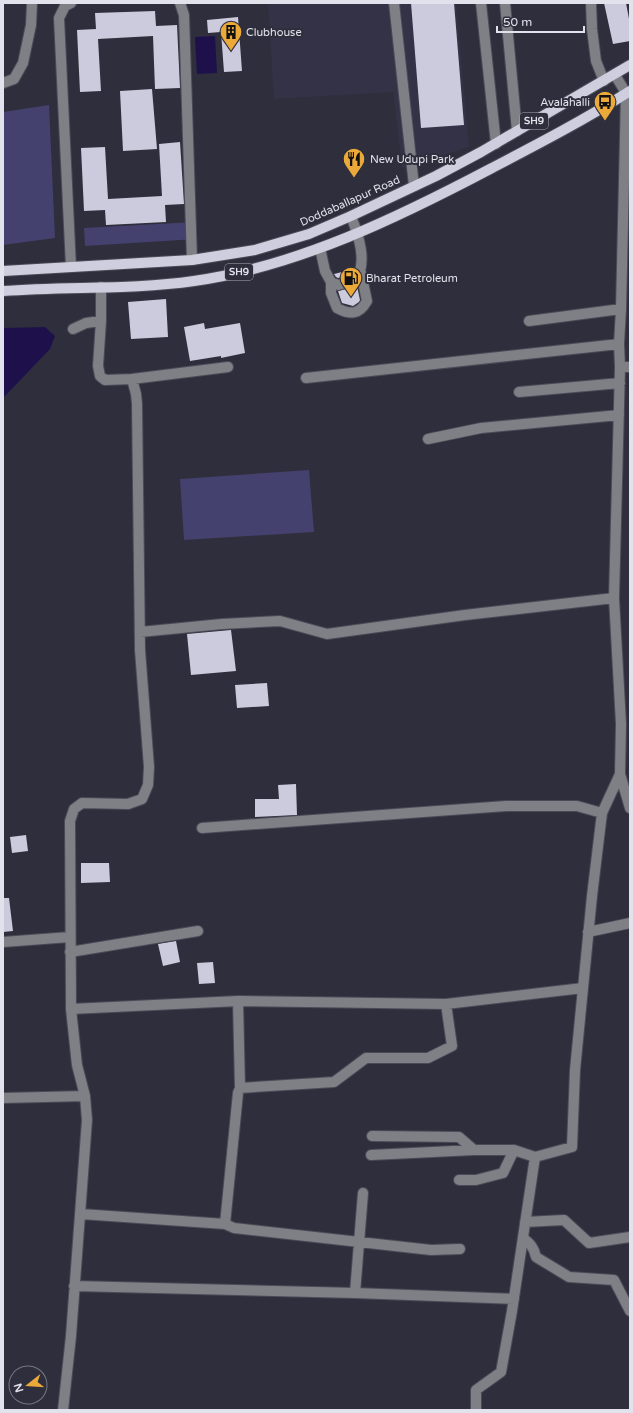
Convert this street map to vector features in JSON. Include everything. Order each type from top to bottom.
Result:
[{"type":"main road","name":"Doddaballapur Road","points":[[3,271],[192,260],[255,250],[309,234],[414,186],[496,144],[604,82],[630,65]]},
{"type":"main road","name":"SH9","points":[[3,291],[152,286],[196,281],[268,266],[320,248],[394,216],[459,185],[517,155],[628,92]]},
{"type":"street","points":[[3,84],[14,79],[23,63],[31,25],[32,3]]},
{"type":"street","points":[[71,3],[65,6],[60,18],[71,267]]},
{"type":"street","points":[[180,3],[184,15],[192,260]]},
{"type":"street","points":[[394,3],[414,186]]},
{"type":"street","points":[[481,3],[496,144]]},
{"type":"street","points":[[506,3],[517,131]]},
{"type":"street","points":[[591,3],[592,29],[596,61],[604,82]]},
{"type":"street","points":[[371,1155],[474,1150],[514,1150],[535,1157],[572,1147],[575,1070],[588,932],[602,813],[620,774],[625,753],[620,724],[614,598],[620,383],[625,367],[619,344],[622,309],[627,180],[628,92],[615,75]]},
{"type":"street","points":[[320,248],[325,271],[330,282],[331,293],[337,308],[346,314],[353,313],[363,308],[367,301],[361,273],[362,259],[357,232],[351,216]]},
{"type":"street","points":[[330,282],[338,285],[356,280],[361,273]]},
{"type":"street","points":[[101,287],[101,321],[98,366],[100,376],[105,380],[228,367]]},
{"type":"street","points":[[529,321],[622,309]]},
{"type":"street","points":[[73,329],[86,323],[101,321]]},
{"type":"street","points":[[306,378],[619,344]]},
{"type":"street","points":[[63,1410],[75,1287],[87,1120],[85,1096],[77,1064],[71,1009],[70,821],[74,809],[82,803],[128,804],[142,799],[148,784],[149,767],[140,650],[137,404],[132,378]]},
{"type":"street","points":[[519,392],[620,383]]},
{"type":"street","points":[[428,439],[481,428],[619,415]]},
{"type":"street","points":[[140,632],[222,624],[280,621],[327,634],[465,615],[614,598]]},
{"type":"street","points":[[620,774],[630,808]]},
{"type":"street","points":[[202,828],[506,806],[577,806],[602,813]]},
{"type":"street","points":[[588,932],[630,923]]},
{"type":"street","points":[[70,952],[198,931]]},
{"type":"street","points":[[3,942],[70,937]]},
{"type":"street","points":[[71,1009],[238,1001],[446,1004],[583,988]]},
{"type":"street","points":[[225,1224],[238,1093],[240,1088],[238,1001]]},
{"type":"street","points":[[240,1088],[334,1082],[366,1058],[428,1058],[452,1046],[446,1004]]},
{"type":"street","points":[[3,1098],[85,1096]]},
{"type":"street","points":[[372,1136],[459,1137],[474,1150]]},
{"type":"street","points":[[459,1180],[476,1180],[504,1173],[514,1150]]},
{"type":"street","points":[[476,1410],[476,1390],[501,1372],[514,1299],[535,1157]]},
{"type":"street","points":[[355,1293],[363,1193]]},
{"type":"street","points":[[81,1214],[225,1224],[234,1228],[431,1250],[460,1249]]},
{"type":"street","points":[[525,1222],[564,1220],[589,1242],[630,1238]]},
{"type":"street","points":[[523,1238],[530,1243],[536,1257],[569,1277],[614,1280],[630,1311]]},
{"type":"street","points":[[75,1287],[355,1293],[514,1299]]},
{"type":"shaded area","points":[[268,3],[456,3],[469,147],[402,168],[393,92],[274,99]]},
{"type":"shaded area","points":[[215,36],[217,73],[197,74],[195,37]]},
{"type":"shaded area","points":[[49,105],[55,238],[3,245],[3,112]]},
{"type":"shaded area","points":[[195,222],[196,239],[85,246],[84,228]]},
{"type":"shaded area","points":[[45,327],[55,336],[50,349],[3,398],[3,328]]},
{"type":"shaded area","points":[[309,470],[314,532],[184,540],[180,479]]},
{"type":"building","points":[[411,3],[454,3],[464,125],[421,128]]},
{"type":"building","points":[[604,3],[626,3],[630,24],[630,41],[613,44]]},
{"type":"building","points":[[155,11],[156,26],[177,25],[180,88],[155,89],[153,36],[98,39],[101,91],[80,92],[77,30],[96,29],[95,13]]},
{"type":"building","name":"Clubhouse","points":[[238,17],[242,71],[224,72],[221,32],[208,33],[207,20]]},
{"type":"building","points":[[152,89],[157,149],[123,151],[120,91]]},
{"type":"building","points":[[180,142],[184,204],[165,205],[166,222],[106,225],[105,210],[84,211],[81,148],[105,147],[108,199],[162,196],[159,144]]},
{"type":"building","points":[[354,269],[351,275],[338,278],[334,274]]},
{"type":"building","points":[[357,286],[360,300],[359,302],[353,306],[342,303],[338,291]]},
{"type":"building","points":[[166,299],[168,337],[131,339],[128,302]]},
{"type":"building","points":[[204,323],[205,329],[240,323],[245,353],[221,358],[221,356],[190,361],[184,327]]},
{"type":"building","points":[[231,630],[236,671],[191,675],[187,634]]},
{"type":"building","points":[[267,683],[269,706],[237,708],[235,685]]},
{"type":"building","points":[[296,784],[297,815],[255,817],[255,799],[279,799],[278,785]]},
{"type":"building","points":[[26,835],[28,851],[12,853],[10,837]]},
{"type":"building","points":[[81,863],[109,863],[110,882],[81,883]]},
{"type":"building","points":[[3,898],[9,898],[13,931],[3,932]]},
{"type":"building","points":[[176,941],[180,962],[163,966],[158,944]]},
{"type":"building","points":[[213,962],[215,983],[199,984],[197,963]]},
{"type":"place","name":"Clubhouse","points":[[231,52]]},
{"type":"place","name":"Avalahalli","points":[[605,122]]},
{"type":"place","name":"New Udupi Park","points":[[354,178]]},
{"type":"place","name":"Bharat Petroleum","points":[[351,298]]}]
